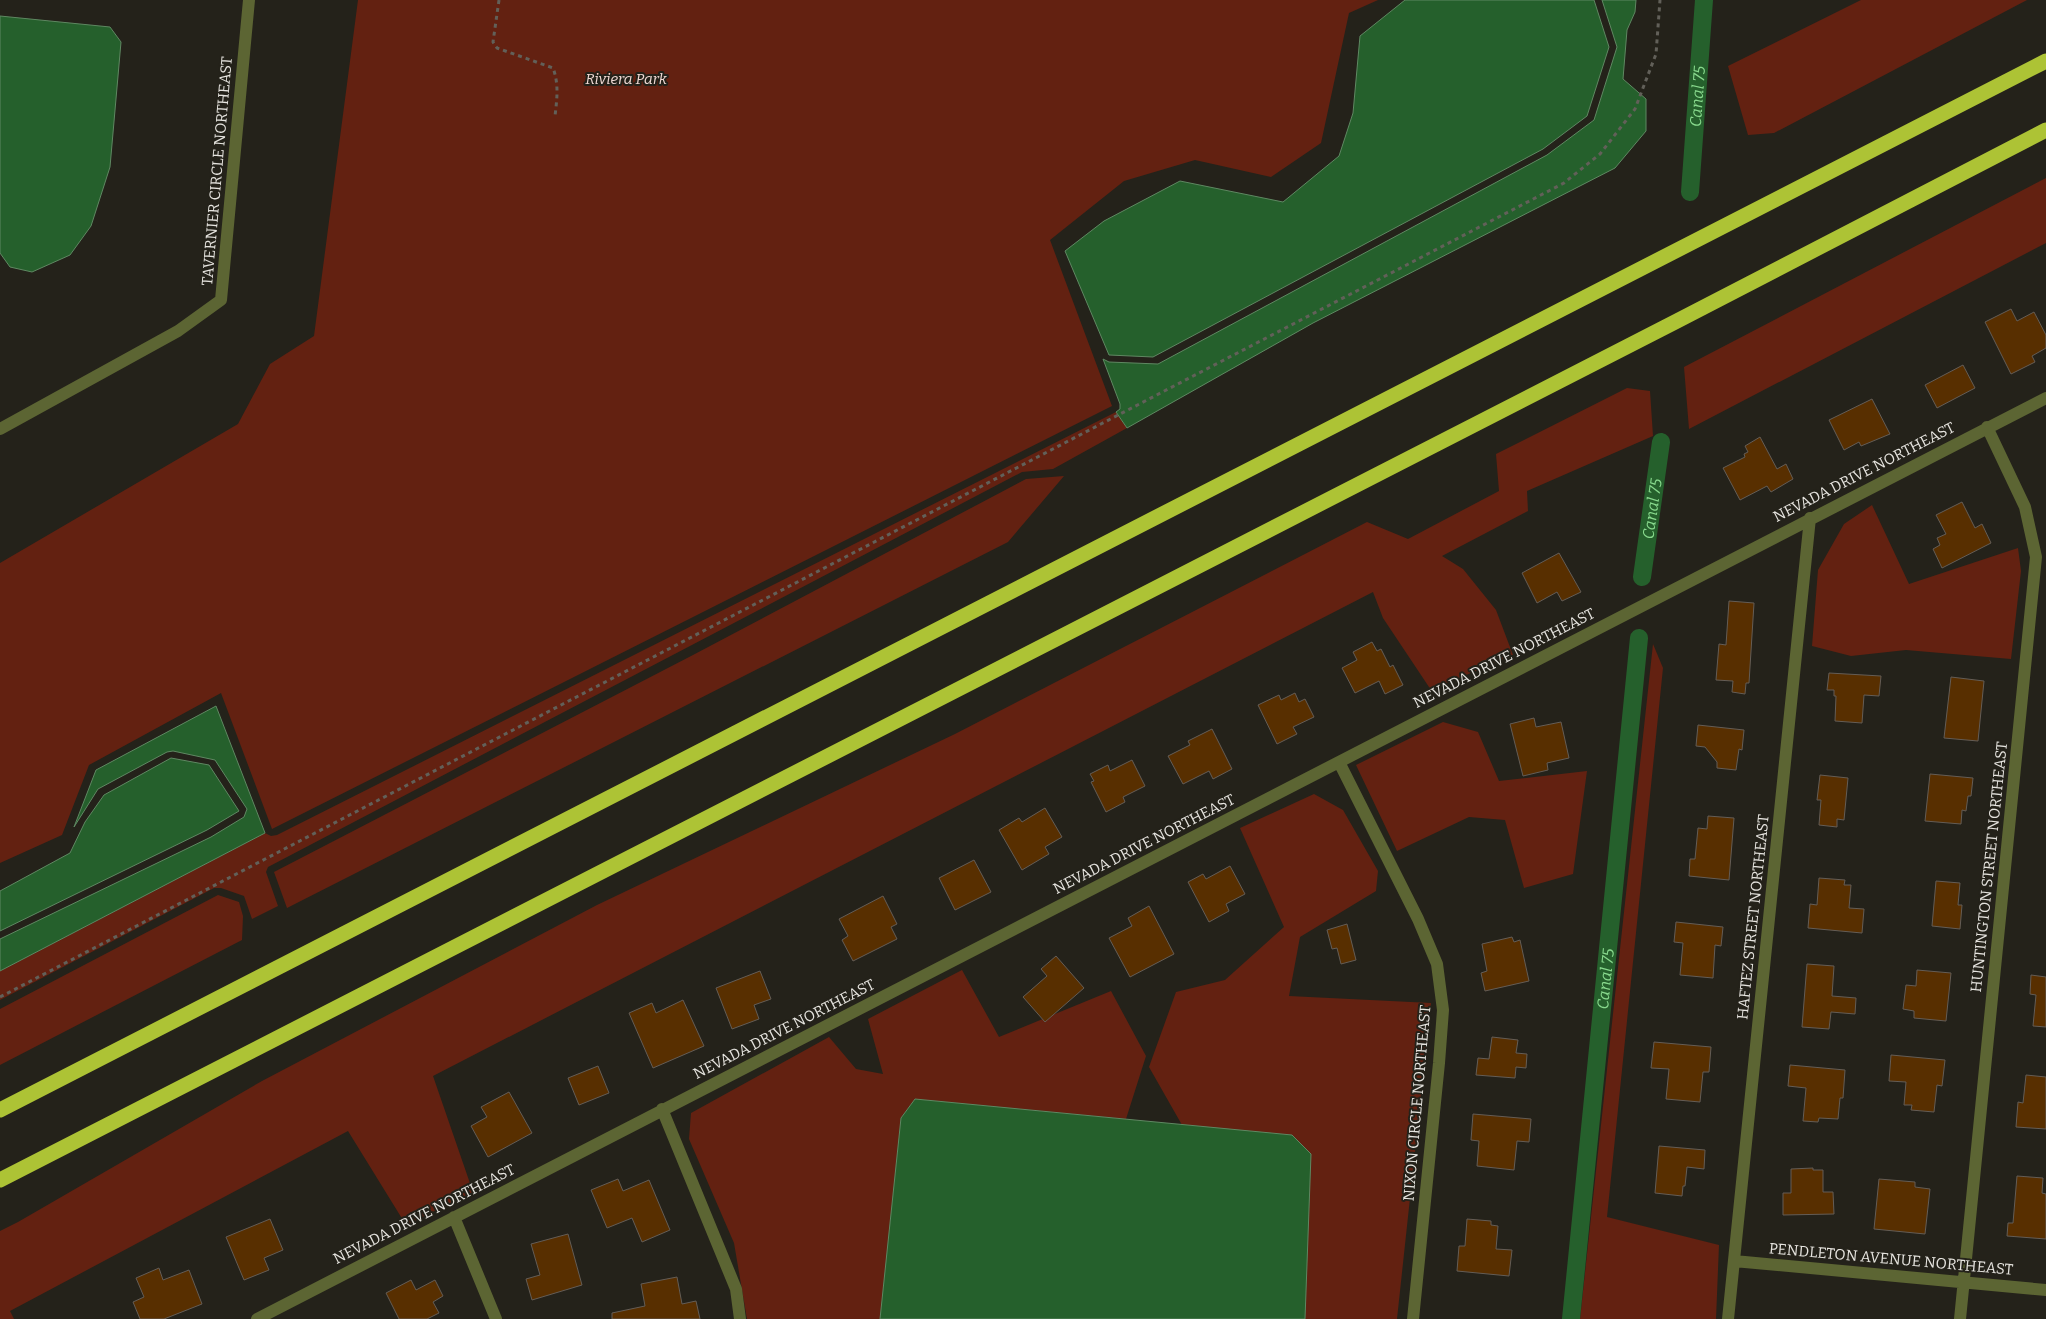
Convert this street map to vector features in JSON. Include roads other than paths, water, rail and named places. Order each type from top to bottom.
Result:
[{"type":"highway","points":[[0,1110],[2046,61]]},
{"type":"highway","points":[[0,1180],[2046,130]]},
{"type":"street","name":"TAVERNIER CIRCLE NORTHEAST","points":[[0,430],[178,330],[221,300],[249,0]]},
{"type":"street","name":"NEVADA DRIVE NORTHEAST","points":[[257,1319],[2046,398]]},
{"type":"street","name":"HUNTINGTON STREET NORTHEAST","points":[[1960,1319],[2036,557],[2025,507],[1987,427]]},
{"type":"street","name":"HAFTEZ STREET NORTHEAST","points":[[1728,1319],[1810,518]]},
{"type":"street","name":"NIXON CIRCLE NORTHEAST","points":[[1339,762],[1418,919],[1437,964],[1442,1001],[1439,1063],[1413,1319]]},
{"type":"street","points":[[662,1109],[736,1289],[740,1319]]},
{"type":"street","points":[[454,1217],[496,1319]]},
{"type":"street","name":"PENDLETON AVENUE NORTHEAST","points":[[1734,1261],[2046,1290]]},
{"type":"waterway","name":"Canal 75","points":[[1690,192],[1704,0]]},
{"type":"waterway","name":"Canal 75","points":[[1642,577],[1661,442]]},
{"type":"waterway","name":"Canal 75","points":[[1571,1319],[1639,638]]},
{"type":"park label","name":"Riviera Park","points":[[626,79]]}]
